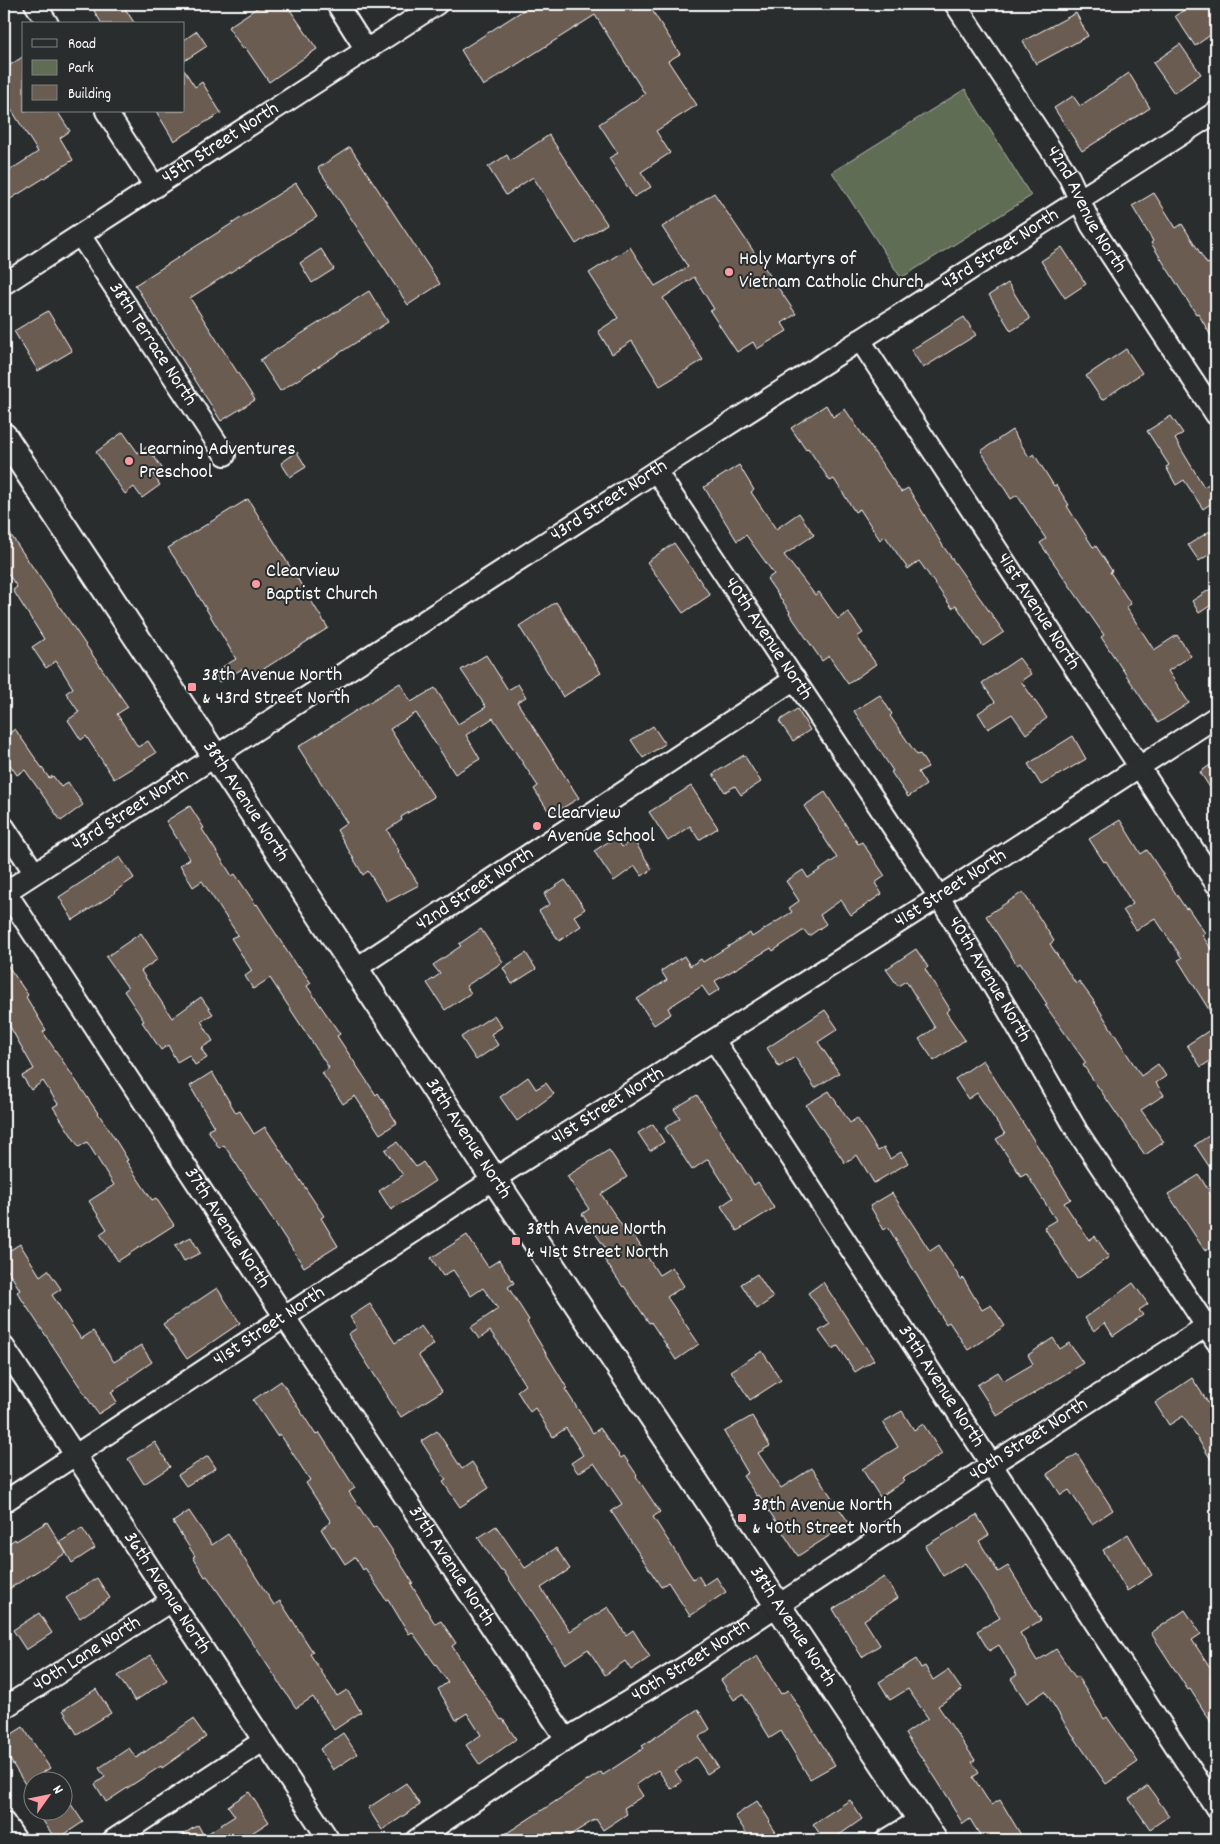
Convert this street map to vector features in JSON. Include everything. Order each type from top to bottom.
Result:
[{"type":"main road","name":"38th Avenue North","points":[[4,436],[494,1179],[934,1840]]},
{"type":"street","points":[[35,4],[47,22]]},
{"type":"street","points":[[337,4],[366,50]]},
{"type":"street","name":"45th Street North","points":[[4,284],[436,4]]},
{"type":"street","name":"42nd Avenue North","points":[[955,4],[1069,177],[1091,225],[1216,415]]},
{"type":"street","points":[[107,112],[155,187]]},
{"type":"street","name":"43rd Street North","points":[[5,892],[1216,112]]},
{"type":"street","name":"38th Terrace North","points":[[80,235],[225,455]]},
{"type":"street","name":"41st Avenue North","points":[[860,340],[1216,884]]},
{"type":"street","name":"40th Avenue North","points":[[656,471],[939,897],[1007,1009],[1077,1131],[1213,1329]]},
{"type":"street","name":"42nd Street North","points":[[355,969],[795,678]]},
{"type":"street","name":"41st Street North","points":[[4,1502],[494,1179],[939,897],[1216,717]]},
{"type":"street","points":[[4,826],[34,872]]},
{"type":"street","name":"37th Avenue North","points":[[5,892],[284,1316],[566,1739]]},
{"type":"street","name":"39th Avenue North","points":[[714,1040],[1216,1808]]},
{"type":"street","name":"40th Street North","points":[[416,1840],[566,1739],[686,1666],[992,1464],[1213,1329]]},
{"type":"street","name":"36th Avenue North","points":[[4,1347],[329,1840]]},
{"type":"street","name":"40th Lane North","points":[[4,1708],[171,1601]]},
{"type":"street","points":[[113,1840],[263,1741]]},
{"type":"street","points":[[886,1840],[921,1819]]},
{"type":"street","points":[[4,1822],[16,1840]]},
{"type":"green space","points":[[965,89],[1031,196],[901,278],[832,172]]},
{"type":"building","points":[[90,4],[122,4],[134,22],[101,22]]},
{"type":"building","points":[[263,4],[286,4],[317,49],[269,82],[245,47],[243,49],[228,27]]},
{"type":"building","points":[[533,4],[648,4],[680,54],[668,61],[697,105],[656,131],[670,153],[641,172],[651,187],[634,197],[609,158],[618,153],[599,124],[645,94],[595,15],[483,86],[461,50]]},
{"type":"building","points":[[1193,4],[1216,4],[1216,31],[1195,46],[1175,16]]},
{"type":"building","points":[[1076,13],[1088,36],[1036,64],[1023,41]]},
{"type":"building","points":[[197,31],[207,46],[185,60],[185,39]]},
{"type":"building","points":[[1180,44],[1201,74],[1174,93],[1153,63]]},
{"type":"building","points":[[22,57],[22,112],[58,112],[70,131],[60,138],[73,160],[4,203],[4,174],[38,152],[11,109],[4,114],[4,69]]},
{"type":"building","points":[[185,72],[195,87],[202,82],[221,113],[174,141],[157,112],[185,112]]},
{"type":"building","points":[[1129,73],[1150,108],[1082,151],[1054,108],[1073,96],[1080,106]]},
{"type":"building","points":[[549,135],[607,224],[576,244],[533,177],[506,195],[488,167],[507,155],[510,161]]},
{"type":"building","points":[[350,147],[440,284],[408,305],[318,168]]},
{"type":"building","points":[[296,183],[317,217],[190,298],[255,400],[221,421],[135,285]]},
{"type":"building","points":[[714,193],[796,314],[782,323],[787,331],[757,349],[753,342],[737,352],[710,311],[714,309],[694,277],[663,298],[703,360],[660,386],[632,341],[612,354],[598,331],[618,318],[589,273],[630,247],[655,286],[688,267],[662,227]]},
{"type":"building","points":[[1154,193],[1176,228],[1182,224],[1207,264],[1209,263],[1216,274],[1216,345],[1198,313],[1196,314],[1151,243],[1153,241],[1132,206]]},
{"type":"building","points":[[1062,247],[1086,284],[1065,298],[1041,261]]},
{"type":"building","points":[[321,249],[334,269],[312,283],[300,263]]},
{"type":"building","points":[[1008,283],[1030,319],[1011,331],[989,295]]},
{"type":"building","points":[[369,291],[388,322],[280,391],[260,360]]},
{"type":"building","points":[[48,311],[72,351],[38,371],[14,331]]},
{"type":"building","points":[[964,317],[976,335],[923,368],[911,350]]},
{"type":"building","points":[[1126,349],[1142,373],[1102,400],[1086,376]]},
{"type":"building","points":[[826,405],[833,417],[845,409],[901,492],[908,488],[943,546],[1004,632],[983,646],[956,605],[952,608],[919,561],[908,569],[885,536],[880,540],[860,509],[855,512],[834,479],[830,481],[808,448],[806,450],[791,428]]},
{"type":"building","points":[[1171,416],[1183,433],[1175,439],[1204,487],[1216,479],[1216,500],[1203,509],[1184,480],[1176,485],[1166,467],[1169,465],[1147,431]]},
{"type":"building","points":[[1012,430],[1029,457],[1034,454],[1054,486],[1056,485],[1069,505],[1067,506],[1093,547],[1096,546],[1131,604],[1126,607],[1154,650],[1177,635],[1191,656],[1168,671],[1189,703],[1158,723],[1101,637],[1104,635],[1040,543],[1046,539],[1017,495],[1011,499],[981,451]]},
{"type":"building","name":"Learning Adventures Preschool","points":[[123,432],[138,453],[147,447],[162,468],[153,474],[160,485],[142,498],[134,487],[125,494],[96,452]]},
{"type":"building","points":[[297,452],[306,467],[290,477],[281,463]]},
{"type":"building","points":[[739,465],[754,490],[751,492],[776,529],[799,513],[814,535],[784,555],[815,595],[819,592],[838,619],[848,612],[863,633],[857,637],[876,664],[848,684],[829,656],[822,661],[767,579],[774,574],[746,535],[737,541],[704,487]]},
{"type":"building","name":"Clearview Baptist Church","points":[[248,499],[328,628],[248,679],[242,669],[219,682],[214,672],[236,659],[168,548]]},
{"type":"building","points":[[4,525],[128,707],[117,714],[138,747],[148,741],[156,753],[114,779],[86,736],[81,740],[68,720],[79,712],[66,693],[73,688],[56,661],[46,668],[32,647],[44,639],[13,590],[17,587],[4,568]]},
{"type":"building","points":[[1210,531],[1216,542],[1216,550],[1199,561],[1188,545]]},
{"type":"building","points":[[674,543],[710,595],[683,613],[647,562]]},
{"type":"building","points":[[1212,588],[1216,595],[1216,602],[1199,613],[1192,601]]},
{"type":"building","points":[[556,602],[601,673],[563,697],[519,626]]},
{"type":"building","points":[[486,655],[508,690],[518,684],[526,697],[517,702],[579,798],[551,815],[534,789],[538,786],[493,718],[466,735],[480,759],[455,774],[416,713],[390,729],[434,797],[401,817],[402,820],[387,830],[398,852],[419,885],[387,902],[368,871],[363,875],[337,830],[347,823],[298,747],[400,683],[411,702],[435,688],[458,724],[486,707],[461,670]]},
{"type":"building","points":[[1019,658],[1031,674],[1021,681],[1047,718],[1026,734],[1012,714],[988,729],[978,713],[995,702],[982,683]]},
{"type":"building","points":[[880,695],[892,714],[890,716],[917,755],[920,754],[928,767],[918,772],[926,785],[908,797],[854,711]]},
{"type":"building","points":[[797,709],[810,730],[793,741],[779,721]]},
{"type":"building","points":[[653,726],[665,744],[643,758],[631,740]]},
{"type":"building","points":[[15,729],[49,778],[53,776],[61,787],[68,782],[83,805],[61,821],[25,770],[17,775],[4,756],[4,737]]},
{"type":"building","points":[[1073,736],[1086,759],[1041,785],[1028,764]]},
{"type":"building","points":[[744,755],[761,782],[741,795],[735,786],[725,792],[713,774]]},
{"type":"building","points":[[1216,761],[1216,797],[1200,772]]},
{"type":"building","points":[[691,786],[718,828],[699,840],[690,826],[668,841],[649,812]]},
{"type":"building","points":[[825,792],[858,844],[862,842],[885,876],[875,883],[882,894],[851,915],[841,900],[820,915],[826,924],[809,936],[804,930],[773,951],[771,948],[715,981],[720,989],[709,996],[702,986],[668,1008],[671,1014],[654,1025],[637,999],[667,980],[661,971],[684,956],[690,966],[701,959],[703,962],[750,933],[752,937],[792,912],[789,908],[799,901],[786,881],[803,870],[808,878],[837,858],[804,806]]},
{"type":"building","points":[[190,806],[204,828],[202,829],[232,876],[235,874],[257,904],[297,967],[299,966],[311,983],[307,986],[340,1034],[337,1036],[397,1123],[380,1134],[355,1096],[343,1104],[322,1073],[329,1068],[270,978],[253,989],[245,976],[252,971],[231,938],[238,935],[202,881],[193,887],[180,865],[190,859],[166,821]]},
{"type":"building","points":[[1120,820],[1141,854],[1147,850],[1186,909],[1188,908],[1205,933],[1202,935],[1216,956],[1216,1021],[1178,960],[1182,958],[1155,918],[1136,930],[1123,910],[1133,904],[1106,861],[1104,862],[1089,839]]},
{"type":"building","points":[[616,837],[622,847],[633,839],[652,869],[642,876],[635,866],[614,881],[594,851]]},
{"type":"building","points":[[120,857],[134,878],[115,893],[73,920],[59,897]]},
{"type":"building","points":[[565,880],[585,909],[574,916],[581,926],[559,941],[539,911],[550,904],[544,894]]},
{"type":"building","points":[[1023,892],[1054,941],[1050,944],[1076,984],[1079,981],[1093,1000],[1141,1076],[1158,1064],[1166,1076],[1156,1083],[1164,1095],[1141,1110],[1164,1142],[1145,1155],[1083,1065],[1086,1063],[1045,1005],[1047,1004],[1020,963],[1017,965],[986,916]]},
{"type":"building","points":[[481,929],[503,962],[466,986],[471,993],[445,1010],[427,983],[440,974],[433,965],[461,946],[459,944]]},
{"type":"building","points":[[141,933],[158,959],[141,971],[172,1018],[201,997],[213,1014],[201,1021],[213,1041],[201,1048],[207,1058],[195,1065],[189,1055],[177,1062],[168,1045],[161,1050],[124,991],[128,988],[106,957]]},
{"type":"building","points":[[916,949],[928,967],[925,969],[950,1009],[946,1012],[965,1040],[934,1061],[919,1039],[935,1028],[906,981],[898,986],[886,969]]},
{"type":"building","points":[[526,953],[536,969],[512,984],[503,968]]},
{"type":"building","points":[[4,960],[28,995],[26,997],[46,1030],[43,1032],[108,1128],[128,1160],[126,1161],[152,1200],[156,1198],[174,1225],[118,1261],[100,1234],[107,1229],[89,1201],[114,1185],[87,1142],[79,1147],[53,1107],[58,1104],[43,1081],[31,1090],[22,1076],[34,1069],[4,1016]]},
{"type":"building","points":[[825,1010],[838,1029],[818,1042],[839,1073],[815,1088],[795,1057],[779,1067],[767,1048]]},
{"type":"building","points":[[494,1015],[502,1027],[491,1034],[498,1045],[476,1060],[461,1037]]},
{"type":"building","points":[[1216,1026],[1216,1057],[1201,1067],[1187,1045]]},
{"type":"building","points":[[983,1060],[1071,1199],[1064,1203],[1089,1240],[1095,1236],[1109,1257],[1077,1279],[1044,1227],[1056,1220],[1026,1173],[1021,1176],[996,1139],[1005,1134],[977,1093],[968,1099],[955,1079]]},
{"type":"building","points":[[212,1072],[236,1113],[240,1111],[254,1134],[265,1127],[324,1216],[321,1218],[338,1246],[304,1267],[224,1145],[219,1148],[208,1130],[214,1127],[190,1086]]},
{"type":"building","points":[[528,1077],[536,1089],[546,1083],[554,1094],[517,1121],[500,1097]]},
{"type":"building","points":[[829,1091],[850,1123],[857,1118],[878,1151],[884,1148],[890,1159],[901,1152],[908,1163],[874,1183],[857,1155],[845,1163],[806,1105]]},
{"type":"building","points":[[697,1095],[754,1185],[758,1182],[774,1208],[737,1231],[721,1206],[733,1198],[708,1159],[692,1170],[665,1128],[680,1118],[674,1109]]},
{"type":"building","points":[[653,1124],[664,1142],[650,1151],[638,1133]]},
{"type":"building","points":[[1216,1131],[1216,1177],[1195,1145]]},
{"type":"building","points":[[397,1142],[416,1167],[423,1162],[435,1181],[391,1210],[379,1191],[403,1175],[385,1150]]},
{"type":"building","points":[[609,1150],[627,1177],[601,1194],[630,1238],[634,1236],[659,1275],[672,1267],[684,1286],[667,1297],[699,1344],[676,1360],[651,1322],[649,1323],[602,1256],[608,1252],[582,1214],[589,1209],[567,1176]]},
{"type":"building","points":[[1199,1175],[1216,1203],[1216,1244],[1205,1251],[1168,1194]]},
{"type":"building","points":[[892,1193],[930,1251],[939,1245],[961,1280],[963,1278],[982,1310],[991,1305],[1005,1326],[968,1350],[949,1322],[946,1324],[888,1227],[884,1230],[870,1206]]},
{"type":"building","points":[[467,1235],[488,1267],[499,1260],[514,1283],[508,1287],[567,1388],[565,1389],[593,1433],[600,1428],[621,1458],[624,1456],[637,1475],[660,1512],[653,1517],[693,1579],[698,1575],[704,1585],[716,1577],[726,1592],[690,1616],[668,1582],[661,1587],[611,1511],[622,1504],[594,1463],[578,1473],[571,1463],[583,1455],[566,1428],[553,1437],[535,1408],[530,1412],[517,1391],[525,1385],[490,1331],[479,1339],[471,1327],[498,1309],[483,1288],[471,1296],[453,1270],[443,1276],[431,1258]]},
{"type":"building","points":[[191,1237],[200,1253],[184,1261],[175,1245]]},
{"type":"building","points":[[20,1244],[40,1276],[48,1270],[61,1289],[52,1295],[81,1339],[93,1331],[114,1362],[141,1345],[152,1362],[129,1378],[130,1380],[111,1392],[117,1402],[98,1414],[17,1292],[20,1290],[4,1264],[4,1254]]},
{"type":"building","points":[[757,1274],[773,1298],[757,1309],[741,1284]]},
{"type":"building","points":[[823,1282],[874,1360],[855,1372],[838,1346],[832,1349],[819,1331],[830,1324],[808,1293]]},
{"type":"building","points":[[1133,1283],[1148,1304],[1139,1310],[1143,1315],[1113,1336],[1105,1323],[1094,1331],[1085,1318]]},
{"type":"building","points":[[217,1288],[240,1323],[187,1359],[163,1324]]},
{"type":"building","points":[[370,1304],[395,1343],[421,1326],[434,1344],[418,1355],[442,1391],[401,1417],[348,1334],[357,1328],[350,1317]]},
{"type":"building","points":[[1053,1338],[1060,1349],[1069,1343],[1083,1363],[997,1416],[977,1385],[998,1372],[1004,1381],[1033,1364],[1028,1355]]},
{"type":"building","points":[[762,1351],[781,1380],[750,1400],[731,1371]]},
{"type":"building","points":[[1192,1378],[1216,1415],[1216,1467],[1183,1416],[1169,1425],[1155,1403]]},
{"type":"building","points":[[281,1381],[316,1435],[319,1432],[355,1488],[349,1492],[373,1528],[376,1526],[392,1550],[413,1583],[411,1584],[435,1624],[441,1621],[456,1643],[452,1646],[501,1720],[503,1719],[516,1739],[480,1765],[466,1745],[481,1735],[467,1713],[456,1720],[438,1689],[448,1682],[412,1632],[409,1634],[388,1599],[386,1600],[365,1568],[363,1570],[355,1557],[345,1564],[333,1548],[321,1529],[331,1522],[306,1483],[310,1480],[280,1434],[277,1436],[253,1400]]},
{"type":"building","points":[[902,1411],[914,1430],[923,1424],[942,1454],[902,1479],[904,1481],[880,1497],[862,1469],[898,1447],[883,1422]]},
{"type":"building","points":[[752,1416],[770,1446],[758,1453],[781,1488],[812,1468],[849,1523],[798,1556],[759,1495],[757,1496],[743,1476],[748,1473],[724,1432]]},
{"type":"building","points":[[437,1431],[462,1469],[472,1462],[489,1488],[460,1507],[443,1482],[446,1480],[421,1441]]},
{"type":"building","points":[[155,1442],[170,1467],[144,1484],[128,1459]]},
{"type":"building","points":[[1077,1454],[1113,1510],[1092,1524],[1069,1490],[1061,1495],[1047,1474]]},
{"type":"building","points":[[208,1456],[216,1468],[186,1486],[178,1475]]},
{"type":"building","points":[[189,1511],[212,1545],[228,1534],[274,1605],[280,1601],[313,1652],[310,1654],[337,1696],[347,1690],[361,1712],[334,1730],[313,1697],[296,1708],[230,1609],[207,1576],[205,1577],[193,1557],[195,1556],[173,1522]]},
{"type":"building","points":[[977,1515],[989,1535],[979,1541],[998,1572],[1008,1566],[1041,1620],[1020,1633],[1037,1661],[1056,1649],[1075,1677],[1077,1676],[1104,1719],[1107,1717],[1138,1762],[1106,1784],[1045,1691],[1027,1703],[1011,1679],[1017,1675],[999,1645],[989,1651],[977,1631],[1000,1618],[965,1563],[943,1576],[925,1546]]},
{"type":"building","points":[[47,1522],[66,1553],[4,1592],[4,1547]]},
{"type":"building","points":[[496,1526],[525,1568],[556,1548],[570,1569],[541,1588],[570,1631],[608,1607],[626,1635],[633,1630],[650,1657],[631,1670],[625,1661],[605,1675],[588,1649],[565,1664],[503,1570],[501,1571],[478,1538]]},
{"type":"building","points":[[82,1528],[95,1548],[72,1563],[60,1542]]},
{"type":"building","points":[[1128,1534],[1152,1575],[1127,1591],[1103,1550]]},
{"type":"building","points":[[884,1577],[898,1598],[864,1620],[880,1645],[862,1657],[833,1609]]},
{"type":"building","points":[[97,1578],[110,1598],[80,1618],[66,1598]]},
{"type":"building","points":[[1185,1610],[1201,1634],[1192,1640],[1214,1673],[1210,1676],[1216,1686],[1216,1730],[1151,1633]]},
{"type":"building","points":[[39,1613],[52,1633],[26,1650],[13,1630]]},
{"type":"building","points":[[151,1655],[167,1680],[135,1701],[118,1676]]},
{"type":"building","points":[[757,1656],[781,1694],[788,1690],[835,1765],[810,1779],[781,1731],[770,1738],[743,1694],[734,1700],[721,1680]]},
{"type":"building","points":[[916,1659],[921,1668],[925,1666],[933,1680],[948,1670],[962,1690],[938,1706],[975,1760],[972,1762],[979,1773],[973,1777],[991,1805],[1000,1800],[1024,1840],[983,1840],[970,1819],[963,1824],[922,1757],[905,1734],[928,1718],[908,1689],[890,1700],[879,1682]]},
{"type":"building","points":[[96,1689],[111,1713],[77,1734],[63,1710]]},
{"type":"building","points":[[698,1709],[710,1729],[699,1737],[718,1767],[707,1774],[696,1757],[675,1771],[682,1782],[671,1789],[658,1770],[636,1785],[643,1796],[624,1808],[627,1814],[603,1830],[596,1819],[562,1840],[496,1840],[601,1772],[603,1775],[644,1748],[642,1746]]},
{"type":"building","points":[[193,1719],[206,1737],[162,1768],[161,1766],[106,1802],[95,1784],[105,1777],[99,1768],[129,1748],[136,1758]]},
{"type":"building","points":[[23,1727],[50,1768],[44,1772],[22,1772],[22,1779],[4,1750],[4,1739]]},
{"type":"building","points":[[343,1733],[357,1754],[333,1770],[320,1749]]},
{"type":"building","points":[[406,1783],[420,1805],[382,1830],[368,1808]]},
{"type":"building","points":[[1148,1786],[1169,1816],[1150,1829],[1129,1799]]},
{"type":"building","points":[[249,1792],[269,1822],[241,1840],[174,1840],[198,1825],[204,1836],[235,1816],[228,1806]]},
{"type":"building","points":[[850,1800],[862,1819],[832,1840],[824,1840],[813,1824]]},
{"type":"building","points":[[757,1801],[781,1840],[751,1840],[735,1816]]},
{"type":"building","points":[[72,1806],[83,1822],[56,1840],[44,1822],[72,1822]]},
{"type":"place","name":"Holy Martyrs of Vietnam Catholic Church","points":[[729,272]]},
{"type":"place","name":"Learning Adventures Preschool","points":[[129,461]]},
{"type":"place","name":"Clearview Baptist Church","points":[[256,584]]},
{"type":"place","name":"38th Avenue North & 43rd Street North","points":[[192,687]]},
{"type":"place","name":"Clearview Avenue School","points":[[537,826]]},
{"type":"place","name":"38th Avenue North & 41st Street North","points":[[516,1241]]},
{"type":"place","name":"38th Avenue North & 40th Street North","points":[[742,1518]]}]
